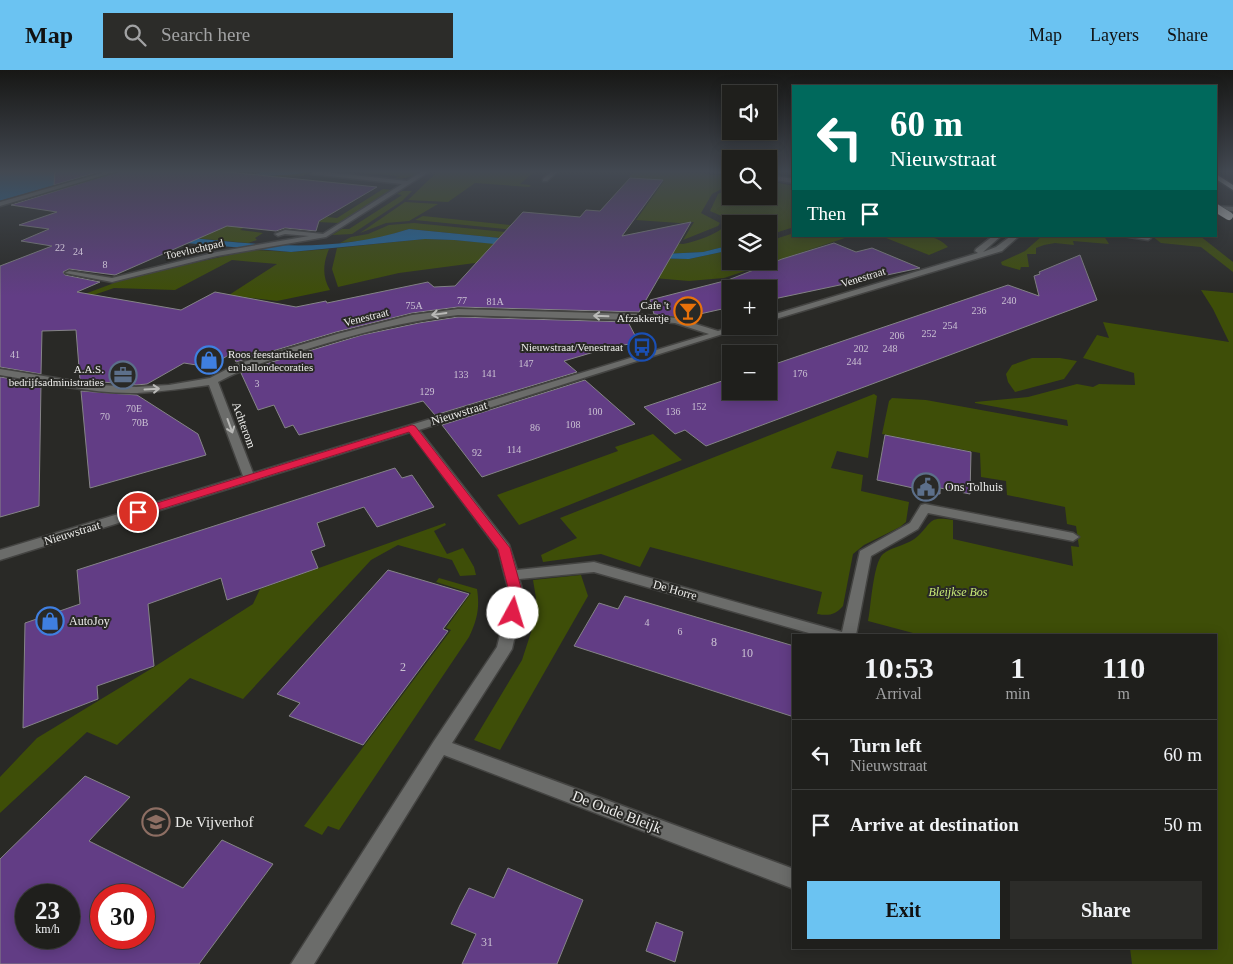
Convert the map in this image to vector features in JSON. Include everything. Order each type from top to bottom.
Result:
[{"type":"street","points":[[278,234],[285,232],[324,236],[362,213]]},
{"type":"street","name":"Toevluchtpad","points":[[69,273],[112,280],[237,251],[324,236]]},
{"type":"street","name":"Venestraat","points":[[964,260],[997,237]]},
{"type":"street","name":"Venestraat","points":[[777,317],[999,249],[1015,237]]},
{"type":"street","name":"Venestraat","points":[[0,372],[99,388],[136,390],[169,388],[213,381],[240,366],[340,336],[412,318],[458,312],[635,317],[676,321],[718,334]]},
{"type":"street","points":[[718,334],[722,333]]},
{"type":"street","name":"Nieuwstraat","points":[[0,555],[718,334]]},
{"type":"street","name":"Achterom","points":[[213,381],[249,478]]},
{"type":"street","points":[[302,964],[440,746],[504,649],[517,595],[504,548],[412,428]]},
{"type":"street","points":[[849,634],[865,554],[914,526],[925,508],[1073,537]]},
{"type":"street","name":"De Horre","points":[[511,575],[594,567],[832,634]]},
{"type":"street","name":"De Oude Bleijk","points":[[440,746],[792,878]]},
{"type":"green space","points":[[216,213],[255,213],[248,225],[240,230],[263,233],[255,238],[257,240],[248,243],[183,237]]},
{"type":"green space","points":[[345,213],[356,213],[339,223],[318,222],[327,217],[337,218]]},
{"type":"green space","points":[[374,213],[384,213],[352,234],[332,235],[342,229],[349,229]]},
{"type":"green space","points":[[389,213],[423,213],[409,221],[386,223],[360,233]]},
{"type":"green space","points":[[641,213],[701,213],[720,223],[718,226],[683,240],[694,222],[679,223],[636,220]]},
{"type":"green space","points":[[714,213],[792,213],[792,228],[777,232],[777,215],[722,216]]},
{"type":"green space","points":[[423,216],[558,230],[554,234],[415,220]]},
{"type":"green space","points":[[414,223],[567,238],[582,234],[683,244],[707,237],[722,228],[722,247],[703,252],[663,254],[409,229],[376,239],[340,243],[351,237],[368,234],[389,225]]},
{"type":"green space","points":[[792,234],[792,237],[848,237],[777,260],[777,238]]},
{"type":"green space","points":[[884,237],[930,237],[948,247],[929,255]]},
{"type":"green space","points":[[1041,237],[1105,237],[1109,244],[1073,241],[1074,245],[1055,243],[1044,245],[1036,248],[1036,254],[1027,254],[1029,267],[1021,267],[1020,270],[1002,265],[1001,262],[1025,251]]},
{"type":"green space","points":[[1153,237],[1201,237],[1233,262],[1233,272],[1201,247],[1161,243]]},
{"type":"green space","points":[[424,239],[689,259],[722,252],[722,270],[748,270],[724,278],[689,281],[475,263],[399,273],[338,287],[332,269],[337,248]]},
{"type":"green space","points":[[329,249],[324,270],[330,290],[277,301],[229,295],[277,264],[232,260],[175,290],[114,288],[88,297],[82,295],[130,277],[252,250],[291,252]]},
{"type":"green space","name":"Bleijkse Bos","points":[[1201,290],[1233,293],[1233,964],[1132,964],[1130,949],[1217,949],[1217,634],[937,634],[913,633],[868,621],[877,566],[883,554],[914,539],[932,521],[939,519],[953,520],[953,539],[1073,566],[1071,546],[1079,547],[1076,526],[1067,524],[1065,507],[1007,495],[1006,481],[981,477],[980,453],[882,434],[889,401],[892,398],[926,400],[1068,426],[1067,420],[975,402],[1028,397],[1077,384],[1093,387],[1099,384],[1135,385],[1134,373],[1083,358],[1097,335],[1109,338],[1103,322],[1229,342],[1213,309]]},
{"type":"green space","points":[[1032,358],[1060,358],[1077,361],[1064,379],[1015,392],[1008,382],[1006,374],[1012,365]]},
{"type":"green space","points":[[874,394],[877,396],[868,458],[837,451],[831,468],[863,475],[861,491],[909,502],[906,522],[900,527],[864,545],[853,554],[843,606],[834,613],[828,615],[817,614],[822,592],[650,547],[640,567],[601,554],[543,562],[541,555],[577,538],[560,518]]},
{"type":"green space","points":[[653,434],[682,460],[519,525],[497,495],[618,451],[615,447]]},
{"type":"green space","points":[[445,523],[446,525],[434,531],[447,554],[463,548],[474,567],[476,575],[460,576],[452,560],[398,545],[371,560],[243,699],[190,678],[117,745],[87,732],[0,813],[0,777],[37,738],[253,604],[260,589]]},
{"type":"green space","points":[[581,575],[588,596],[500,750],[474,740],[522,660],[536,617],[536,598],[533,580]]},
{"type":"green space","points":[[439,578],[477,589],[477,614],[469,637],[339,830],[328,826],[322,835],[304,826],[451,630],[446,628],[471,593],[436,582]]},
{"type":"water","points":[[161,213],[216,213],[183,237],[269,245],[324,245],[380,237],[409,229],[663,254],[703,252],[722,247],[722,252],[689,259],[641,258],[454,240],[425,239],[291,252],[127,238],[116,231]]},
{"type":"building","points":[[55,213],[333,213],[319,221],[316,231],[285,228],[276,231],[227,226],[115,275],[69,269],[63,272],[65,275],[100,282],[77,292],[181,310],[215,292],[296,307],[326,301],[327,303],[428,282],[434,287],[455,286],[522,213],[580,217],[584,213],[639,213],[622,236],[691,222],[639,312],[458,307],[412,313],[336,332],[236,362],[232,353],[209,367],[184,363],[147,384],[136,385],[80,380],[76,330],[42,331],[41,374],[0,367],[0,266],[52,246],[21,241],[49,229],[19,225]]},
{"type":"building","points":[[834,243],[856,252],[872,248],[920,268],[777,298],[777,280],[728,280],[754,270],[777,270],[777,261]]},
{"type":"building","points":[[1080,255],[1097,300],[706,446],[685,430],[675,434],[644,407],[722,381],[722,400],[777,400],[777,363],[1008,285],[1039,296],[1034,276],[1040,274],[1039,272]]},
{"type":"building","points":[[722,282],[722,309],[682,318],[654,314],[650,300]]},
{"type":"building","points":[[458,317],[628,322],[639,343],[614,346],[564,361],[577,372],[435,415],[423,401],[299,435],[293,425],[285,428],[274,405],[258,410],[241,373],[362,335]]},
{"type":"building","points":[[0,377],[41,384],[39,506],[0,517]]},
{"type":"building","points":[[585,380],[635,424],[482,477],[442,425]]},
{"type":"building","points":[[81,391],[137,395],[198,434],[206,455],[90,488]]},
{"type":"building","points":[[885,435],[971,452],[970,494],[940,488],[940,494],[877,480]]},
{"type":"building","points":[[395,468],[402,478],[412,475],[434,507],[377,527],[364,507],[317,523],[325,546],[311,551],[318,568],[227,600],[221,578],[148,604],[154,666],[97,686],[98,699],[23,728],[25,623],[80,604],[77,570]]},
{"type":"building","points":[[388,570],[469,594],[443,629],[448,631],[363,745],[289,716],[300,703],[277,694]]},
{"type":"building","points":[[625,596],[792,645],[792,716],[574,646],[599,603],[618,609]]},
{"type":"building","points":[[85,776],[130,797],[89,841],[183,888],[222,840],[273,864],[199,964],[0,964],[0,859]]},
{"type":"building","points":[[508,868],[583,900],[557,964],[462,964],[476,934],[451,924],[460,905],[469,888],[494,898]]},
{"type":"building","points":[[656,922],[683,932],[675,962],[646,951]]},
{"type":"place","name":"Cafe 't Afzakkertje","points":[[688,311]]},
{"type":"place","name":"Nieuwstraat/Venestraat","points":[[642,347]]},
{"type":"place","name":"Roos feestartikelen en ballondecoraties","points":[[209,360]]},
{"type":"place","name":"A.A.S. bedrijfsadministraties","points":[[123,375]]},
{"type":"place","name":"Ons Tolhuis","points":[[926,487]]},
{"type":"place","name":"AutoJoy","points":[[50,621]]},
{"type":"place","name":"De Vijverhof","points":[[156,822]]},
{"type":"route","points":[[138,512],[412,428],[504,548],[517,595],[513,613]]}]
